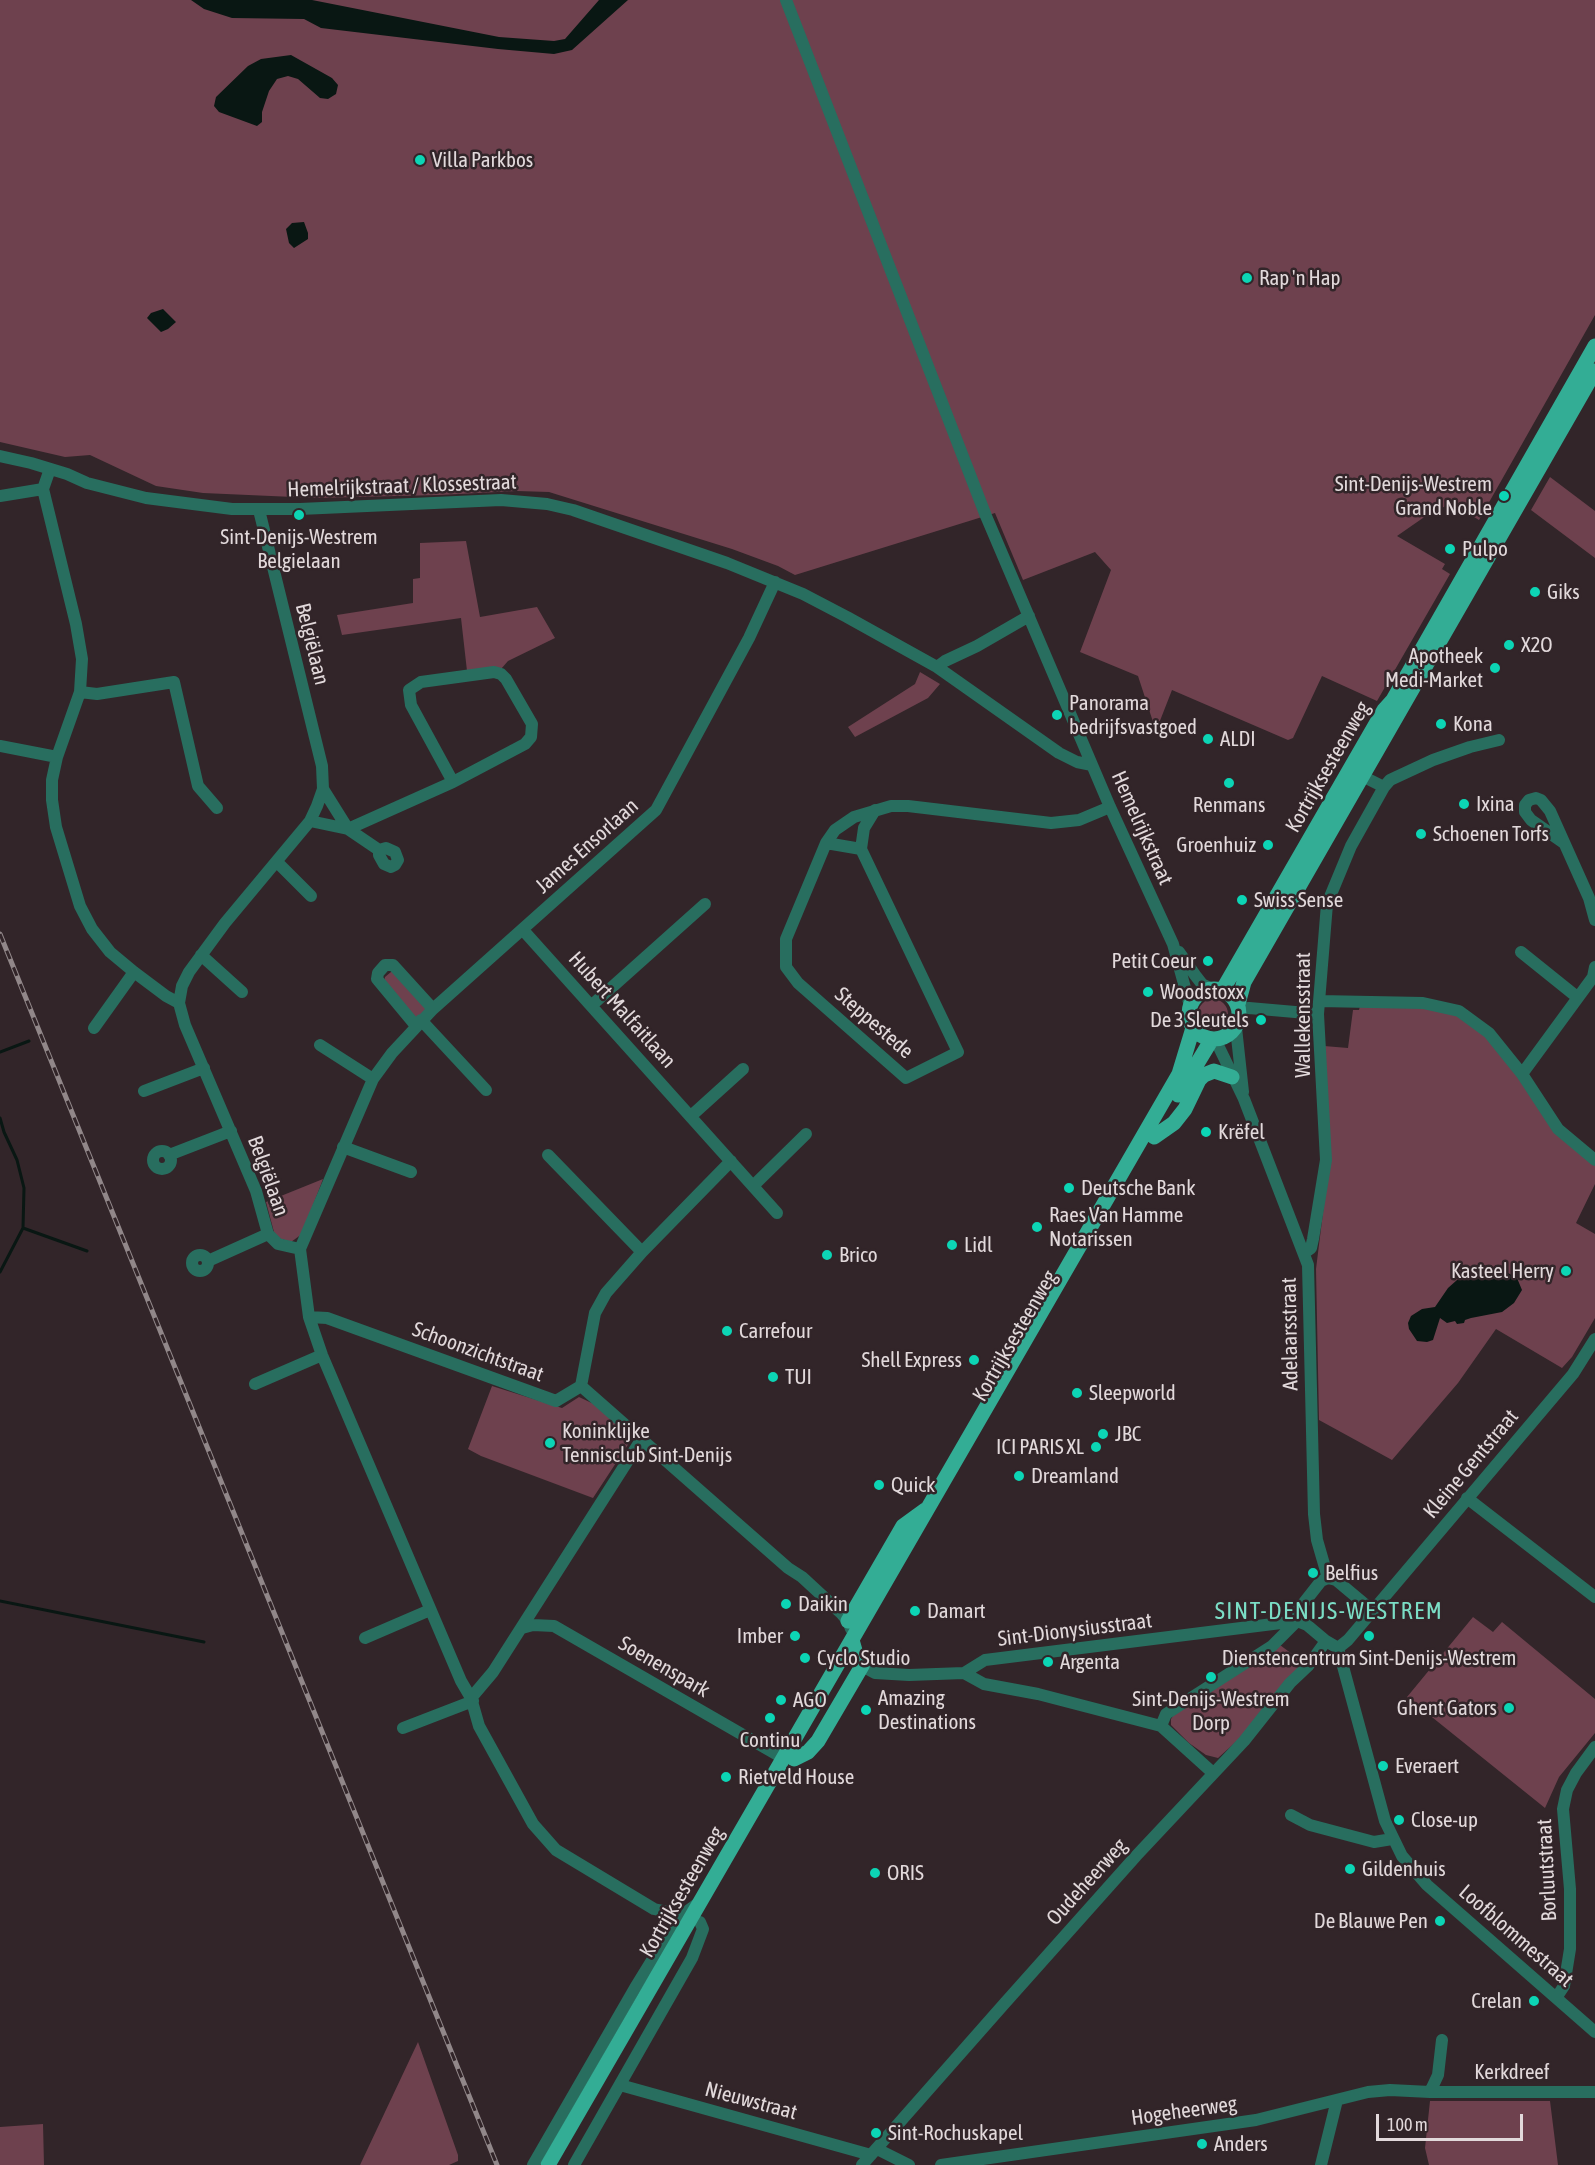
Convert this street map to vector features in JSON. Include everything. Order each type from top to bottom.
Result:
[{"type":"main road","name":"Kortrijksesteenweg","points":[[1217,990],[1384,710],[1393,700],[1595,346]]},
{"type":"main road","name":"Kortrijksesteenweg","points":[[1238,1007],[1244,982],[1595,371]]},
{"type":"main road","points":[[1217,990],[1232,996],[1238,1007],[1236,1028],[1227,1036],[1214,1039],[1205,1038],[1193,1028],[1188,1017],[1190,1006],[1202,992],[1217,990]]},
{"type":"main road","name":"Kortrijksesteenweg","points":[[559,2165],[701,1926],[789,1759],[808,1752],[818,1741],[857,1653],[930,1507],[1179,1074],[1193,1028]]},
{"type":"main road","name":"Kortrijksesteenweg","points":[[548,2165],[702,1899],[857,1653],[1154,1137],[1214,1039]]},
{"type":"main road","points":[[1154,1137],[1174,1123],[1204,1075],[1215,1071],[1232,1077]]},
{"type":"main road","points":[[848,1621],[903,1526],[930,1507]]},
{"type":"street","points":[[786,0],[986,516],[1092,765]]},
{"type":"street","name":"Hemelrijkstraat / Klossestraat","points":[[0,456],[50,469],[87,483],[146,498],[232,509],[259,510],[501,500],[547,504],[598,518],[775,582],[847,617],[937,667]]},
{"type":"street","points":[[50,469],[43,489],[76,624],[82,659],[80,692],[57,757],[52,780],[56,827],[80,906],[92,929],[110,952],[166,996],[179,1003]]},
{"type":"street","points":[[0,496],[43,489]]},
{"type":"street","name":"Belgiëlaan","points":[[259,510],[322,766],[323,789],[310,821],[227,920],[201,956],[182,986],[179,1003],[185,1025],[256,1191],[268,1234],[278,1244],[302,1245]]},
{"type":"street","name":"James Ensorlaan","points":[[302,1245],[373,1079],[433,1009],[656,810],[749,638],[775,582]]},
{"type":"street","points":[[937,667],[1029,616]]},
{"type":"street","name":"Hemelrijkstraat","points":[[937,667],[1059,753],[1077,762],[1092,765],[1173,944],[1190,1006]]},
{"type":"street","points":[[348,829],[453,782],[525,745],[531,737],[532,724],[501,674],[494,672],[420,682],[409,690],[411,705],[453,782]]},
{"type":"street","points":[[80,692],[97,694],[174,682],[198,786],[217,808]]},
{"type":"street","name":"Wallekensstraat","points":[[1304,1253],[1311,1248],[1326,1160],[1319,1008],[1327,904],[1352,846],[1390,780],[1433,760],[1499,740]]},
{"type":"street","points":[[0,746],[57,757]]},
{"type":"street","points":[[1362,776],[1384,787]]},
{"type":"street","name":"Belgiëlaan","points":[[323,789],[348,829]]},
{"type":"street","name":"Steppestede","points":[[861,849],[958,1052],[906,1078],[798,983],[786,967],[786,939],[826,843],[835,830],[854,817],[875,810],[908,806],[1051,824],[1079,820],[1110,807]]},
{"type":"street","points":[[826,843],[861,849],[864,828],[875,810]]},
{"type":"street","name":"Belgiëlaan","points":[[310,821],[348,829],[379,850]]},
{"type":"street","points":[[1564,843],[1589,898],[1595,920]]},
{"type":"street","points":[[277,862],[311,896]]},
{"type":"street","points":[[592,1005],[705,904]]},
{"type":"street","name":"Hubert Malfaitlaan","points":[[524,930],[777,1213]]},
{"type":"street","name":"Hemelrijkstraat","points":[[1173,944],[1202,984],[1217,990]]},
{"type":"street","points":[[1521,952],[1577,997]]},
{"type":"street","points":[[201,956],[242,992]]},
{"type":"street","points":[[433,1009],[393,965],[385,965],[378,973],[377,979],[486,1090]]},
{"type":"street","points":[[1522,1074],[1593,977],[1595,967]]},
{"type":"street","points":[[94,1028],[134,972]]},
{"type":"street","points":[[1238,1007],[1319,1008],[1423,1003],[1459,1011],[1488,1033],[1522,1074],[1558,1129],[1595,1160]]},
{"type":"street","name":"Adelaarsstraat","points":[[1236,1028],[1244,1099]]},
{"type":"street","name":"Adelaarsstraat","points":[[1214,1039],[1244,1099],[1308,1265],[1314,1514],[1317,1540],[1328,1578]]},
{"type":"street","points":[[320,1045],[373,1079]]},
{"type":"street","points":[[144,1091],[204,1068]]},
{"type":"street","points":[[691,1116],[742,1069]]},
{"type":"street","name":"Belgiëlaan","points":[[169,1155],[231,1131]]},
{"type":"street","points":[[753,1186],[806,1134]]},
{"type":"street","points":[[343,1147],[411,1172]]},
{"type":"street","points":[[548,1155],[642,1252]]},
{"type":"street","points":[[731,1161],[642,1252],[606,1293],[595,1313],[581,1386],[788,1568],[802,1577],[848,1621],[857,1653]]},
{"type":"street","name":"Belgiëlaan","points":[[208,1261],[268,1234]]},
{"type":"street","points":[[302,1245],[309,1317],[322,1355],[430,1610],[461,1681],[470,1696],[479,1726],[533,1824],[543,1838],[574,1863],[654,1909],[680,1915],[693,1908],[702,1899]]},
{"type":"street","name":"Schoonzichtstraat","points":[[309,1317],[327,1318],[556,1401],[581,1386]]},
{"type":"street","name":"Kleine Gentstraat","points":[[1338,1648],[1373,1611],[1573,1374],[1595,1339]]},
{"type":"street","points":[[255,1384],[322,1355]]},
{"type":"street","points":[[403,1728],[477,1693],[522,1628],[641,1440]]},
{"type":"street","points":[[1467,1498],[1595,1597]]},
{"type":"street","points":[[1161,1726],[1166,1714],[1272,1646],[1297,1621],[1299,1609],[1321,1581],[1328,1578],[1336,1580],[1373,1611]]},
{"type":"street","points":[[365,1638],[430,1610]]},
{"type":"street","points":[[1297,1621],[1307,1625],[1338,1648]]},
{"type":"street","name":"Sint-Dionysiusstraat","points":[[857,1653],[875,1673],[909,1675],[964,1673],[985,1660],[1297,1621]]},
{"type":"street","name":"Soenenspark","points":[[522,1628],[533,1625],[554,1626],[789,1759]]},
{"type":"street","name":"Oudeheerweg","points":[[862,2165],[943,2071],[1244,1741],[1326,1641]]},
{"type":"street","name":"Loofblommestraat","points":[[1338,1648],[1385,1821],[1402,1856],[1427,1885],[1595,2032]]},
{"type":"street","points":[[964,1673],[984,1684],[1038,1694],[1161,1726],[1213,1773]]},
{"type":"street","name":"Borluutstraat","points":[[1556,1998],[1564,1986],[1570,1949],[1570,1889],[1563,1809],[1567,1790],[1591,1761],[1595,1747]]},
{"type":"street","points":[[1292,1815],[1310,1825],[1374,1842],[1392,1839]]},
{"type":"street","points":[[654,1909],[664,1925],[666,1936]]},
{"type":"street","name":"Kortrijksesteenweg","points":[[533,2165],[680,1915]]},
{"type":"street","name":"Kortrijksesteenweg","points":[[574,2165],[692,1959],[701,1926]]},
{"type":"street","points":[[1430,2092],[1438,2075],[1442,2040]]},
{"type":"street","name":"Nieuwstraat","points":[[620,2085],[874,2152],[909,2165]]},
{"type":"street","name":"Hogeheerweg","points":[[941,2165],[1256,2120],[1379,2091],[1430,2092]]},
{"type":"street","name":"Kerkdreef","points":[[1430,2092],[1595,2092]]},
{"type":"street","points":[[1321,2165],[1337,2100]]},
{"type":"shaded area","points":[[0,0],[1595,0],[1595,315],[1479,520],[1452,504],[1433,511],[1397,536],[1445,564],[1442,569],[1450,574],[1377,701],[1322,676],[1293,738],[1288,740],[1172,690],[1156,731],[1138,676],[1080,652],[1111,570],[1095,552],[1023,580],[995,513],[795,575],[778,566],[732,549],[549,492],[517,491],[316,498],[203,493],[156,486],[90,455],[65,457],[0,442]]},
{"type":"shaded area","points":[[191,0],[312,0],[499,37],[554,41],[565,39],[599,0],[628,0],[572,50],[554,54],[321,28],[304,19],[232,18],[204,9]]},
{"type":"shaded area","points":[[291,55],[332,78],[338,85],[336,94],[328,99],[320,98],[298,79],[288,76],[277,79],[269,91],[262,112],[262,122],[257,126],[219,112],[214,106],[216,97],[248,66],[261,59]]},
{"type":"shaded area","points":[[304,222],[308,239],[294,248],[289,243],[286,229],[292,223]]},
{"type":"shaded area","points":[[163,309],[176,322],[161,332],[147,318],[151,313]]},
{"type":"shaded area","points":[[1550,477],[1595,511],[1595,558],[1531,510]]},
{"type":"shaded area","points":[[466,541],[480,617],[537,607],[555,638],[508,661],[501,669],[467,671],[461,618],[342,635],[337,615],[413,603],[413,579],[420,578],[420,543]]},
{"type":"shaded area","points":[[920,672],[940,684],[928,698],[855,737],[848,727],[915,684]]},
{"type":"shaded area","points":[[391,972],[396,972],[428,1007],[419,1018],[415,1017],[384,982],[385,977]]},
{"type":"shaded area","points":[[1213,999],[1224,1003],[1228,1014],[1224,1025],[1213,1029],[1202,1025],[1198,1014],[1202,1003]]},
{"type":"shaded area","points":[[1360,1006],[1425,1008],[1458,1016],[1490,1040],[1595,1164],[1595,1184],[1576,1223],[1595,1234],[1595,1318],[1572,1357],[1562,1368],[1496,1329],[1458,1383],[1392,1460],[1319,1420],[1316,1269],[1329,1164],[1324,1046],[1348,1048],[1353,1010],[1359,1010]]},
{"type":"shaded area","points":[[323,1179],[302,1234],[291,1242],[278,1238],[274,1232],[266,1202]]},
{"type":"shaded area","points":[[1486,1269],[1508,1273],[1517,1278],[1522,1290],[1514,1303],[1502,1312],[1471,1318],[1465,1320],[1464,1323],[1457,1324],[1455,1321],[1447,1323],[1440,1318],[1433,1340],[1417,1341],[1409,1329],[1408,1323],[1411,1316],[1422,1309],[1435,1307],[1448,1288],[1457,1280]]},
{"type":"shaded area","name":"Koninklijke Tennisclub Sint-Denijs","points":[[492,1386],[562,1408],[579,1397],[598,1406],[633,1437],[593,1498],[468,1449]]},
{"type":"shaded area","name":"Ghent Gators","points":[[1473,1617],[1493,1632],[1502,1622],[1595,1699],[1595,1733],[1559,1777],[1545,1808],[1407,1697]]},
{"type":"shaded area","points":[[1280,1645],[1304,1663],[1238,1740],[1218,1758],[1206,1755],[1189,1743],[1171,1725],[1171,1719],[1175,1713]]},
{"type":"shaded area","points":[[418,2042],[458,2155],[458,2161],[449,2165],[360,2165]]},
{"type":"shaded area","points":[[1430,2101],[1550,2101],[1558,2165],[1429,2165],[1425,2148]]},
{"type":"shaded area","points":[[43,2124],[44,2165],[0,2165],[0,2127]]},
{"type":"waterway","points":[[0,1052],[29,1041]]},
{"type":"waterway","points":[[0,1118],[17,1160],[24,1188],[23,1228],[0,1272]]},
{"type":"waterway","points":[[23,1228],[87,1251]]},
{"type":"waterway","points":[[0,1601],[204,1642]]},
{"type":"railway","points":[[0,934],[497,2165]]},
{"type":"place","name":"Villa Parkbos","points":[[420,160]]},
{"type":"place","name":"Rap 'n Hap","points":[[1247,278]]},
{"type":"place","name":"Sint-Denijs-Westrem Grand Noble","points":[[1504,496]]},
{"type":"place","name":"Sint-Denijs-Westrem Belgielaan","points":[[299,515]]},
{"type":"place","name":"Pulpo","points":[[1450,549]]},
{"type":"place","name":"Giks","points":[[1535,592]]},
{"type":"place","name":"X2O","points":[[1509,645]]},
{"type":"place","name":"Apotheek Medi-Market","points":[[1495,668]]},
{"type":"place","name":"Panorama bedrijfsvastgoed","points":[[1057,715]]},
{"type":"place","name":"Kona","points":[[1441,724]]},
{"type":"place","name":"ALDI","points":[[1208,739]]},
{"type":"place","name":"Renmans","points":[[1229,783]]},
{"type":"place","name":"Ixina","points":[[1464,804]]},
{"type":"place","name":"Schoenen Torfs","points":[[1421,834]]},
{"type":"place","name":"Groenhuiz","points":[[1268,845]]},
{"type":"place","name":"Swiss Sense","points":[[1242,900]]},
{"type":"place","name":"Petit Coeur","points":[[1208,961]]},
{"type":"place","name":"Woodstoxx","points":[[1148,992]]},
{"type":"place","name":"De 3 Sleutels","points":[[1261,1020]]},
{"type":"place","name":"Krëfel","points":[[1206,1132]]},
{"type":"place","name":"Deutsche Bank","points":[[1069,1188]]},
{"type":"place","name":"Raes Van Hamme Notarissen","points":[[1037,1227]]},
{"type":"place","name":"Lidl","points":[[952,1245]]},
{"type":"place","name":"Brico","points":[[827,1255]]},
{"type":"place","name":"Kasteel Herry","points":[[1566,1271]]},
{"type":"place","name":"Carrefour","points":[[727,1331]]},
{"type":"place","name":"Shell Express","points":[[974,1360]]},
{"type":"place","name":"TUI","points":[[773,1377]]},
{"type":"place","name":"Sleepworld","points":[[1077,1393]]},
{"type":"place","name":"JBC","points":[[1103,1434]]},
{"type":"place","name":"Koninklijke Tennisclub Sint-Denijs","points":[[550,1443]]},
{"type":"place","name":"ICI PARIS XL","points":[[1096,1447]]},
{"type":"place","name":"Dreamland","points":[[1019,1476]]},
{"type":"place","name":"Quick","points":[[879,1485]]},
{"type":"place","name":"Belfius","points":[[1313,1573]]},
{"type":"place","name":"Daikin","points":[[786,1604]]},
{"type":"place","name":"Damart","points":[[915,1611]]},
{"type":"place","name":"Imber","points":[[795,1636]]},
{"type":"place","name":"Dienstencentrum Sint-Denijs-Westrem","points":[[1369,1636]]},
{"type":"place","name":"Cyclo Studio","points":[[805,1658]]},
{"type":"place","name":"Argenta","points":[[1048,1662]]},
{"type":"place","name":"Sint-Denijs-Westrem Dorp","points":[[1211,1677]]},
{"type":"place","name":"AGO","points":[[781,1700]]},
{"type":"place","name":"Ghent Gators","points":[[1509,1708]]},
{"type":"place","name":"Amazing Destinations","points":[[866,1710]]},
{"type":"place","name":"Continu","points":[[770,1718]]},
{"type":"place","name":"Everaert","points":[[1383,1766]]},
{"type":"place","name":"Rietveld House","points":[[726,1777]]},
{"type":"place","name":"Close-up","points":[[1399,1820]]},
{"type":"place","name":"Gildenhuis","points":[[1350,1869]]},
{"type":"place","name":"ORIS","points":[[875,1873]]},
{"type":"place","name":"De Blauwe Pen","points":[[1440,1921]]},
{"type":"place","name":"Crelan","points":[[1534,2001]]},
{"type":"place","name":"Sint-Rochuskapel","points":[[876,2133]]},
{"type":"place","name":"Anders","points":[[1202,2144]]},
{"type":"district","name":"SINT-DENIJS-WESTREM","points":[[1329,1611]]}]
